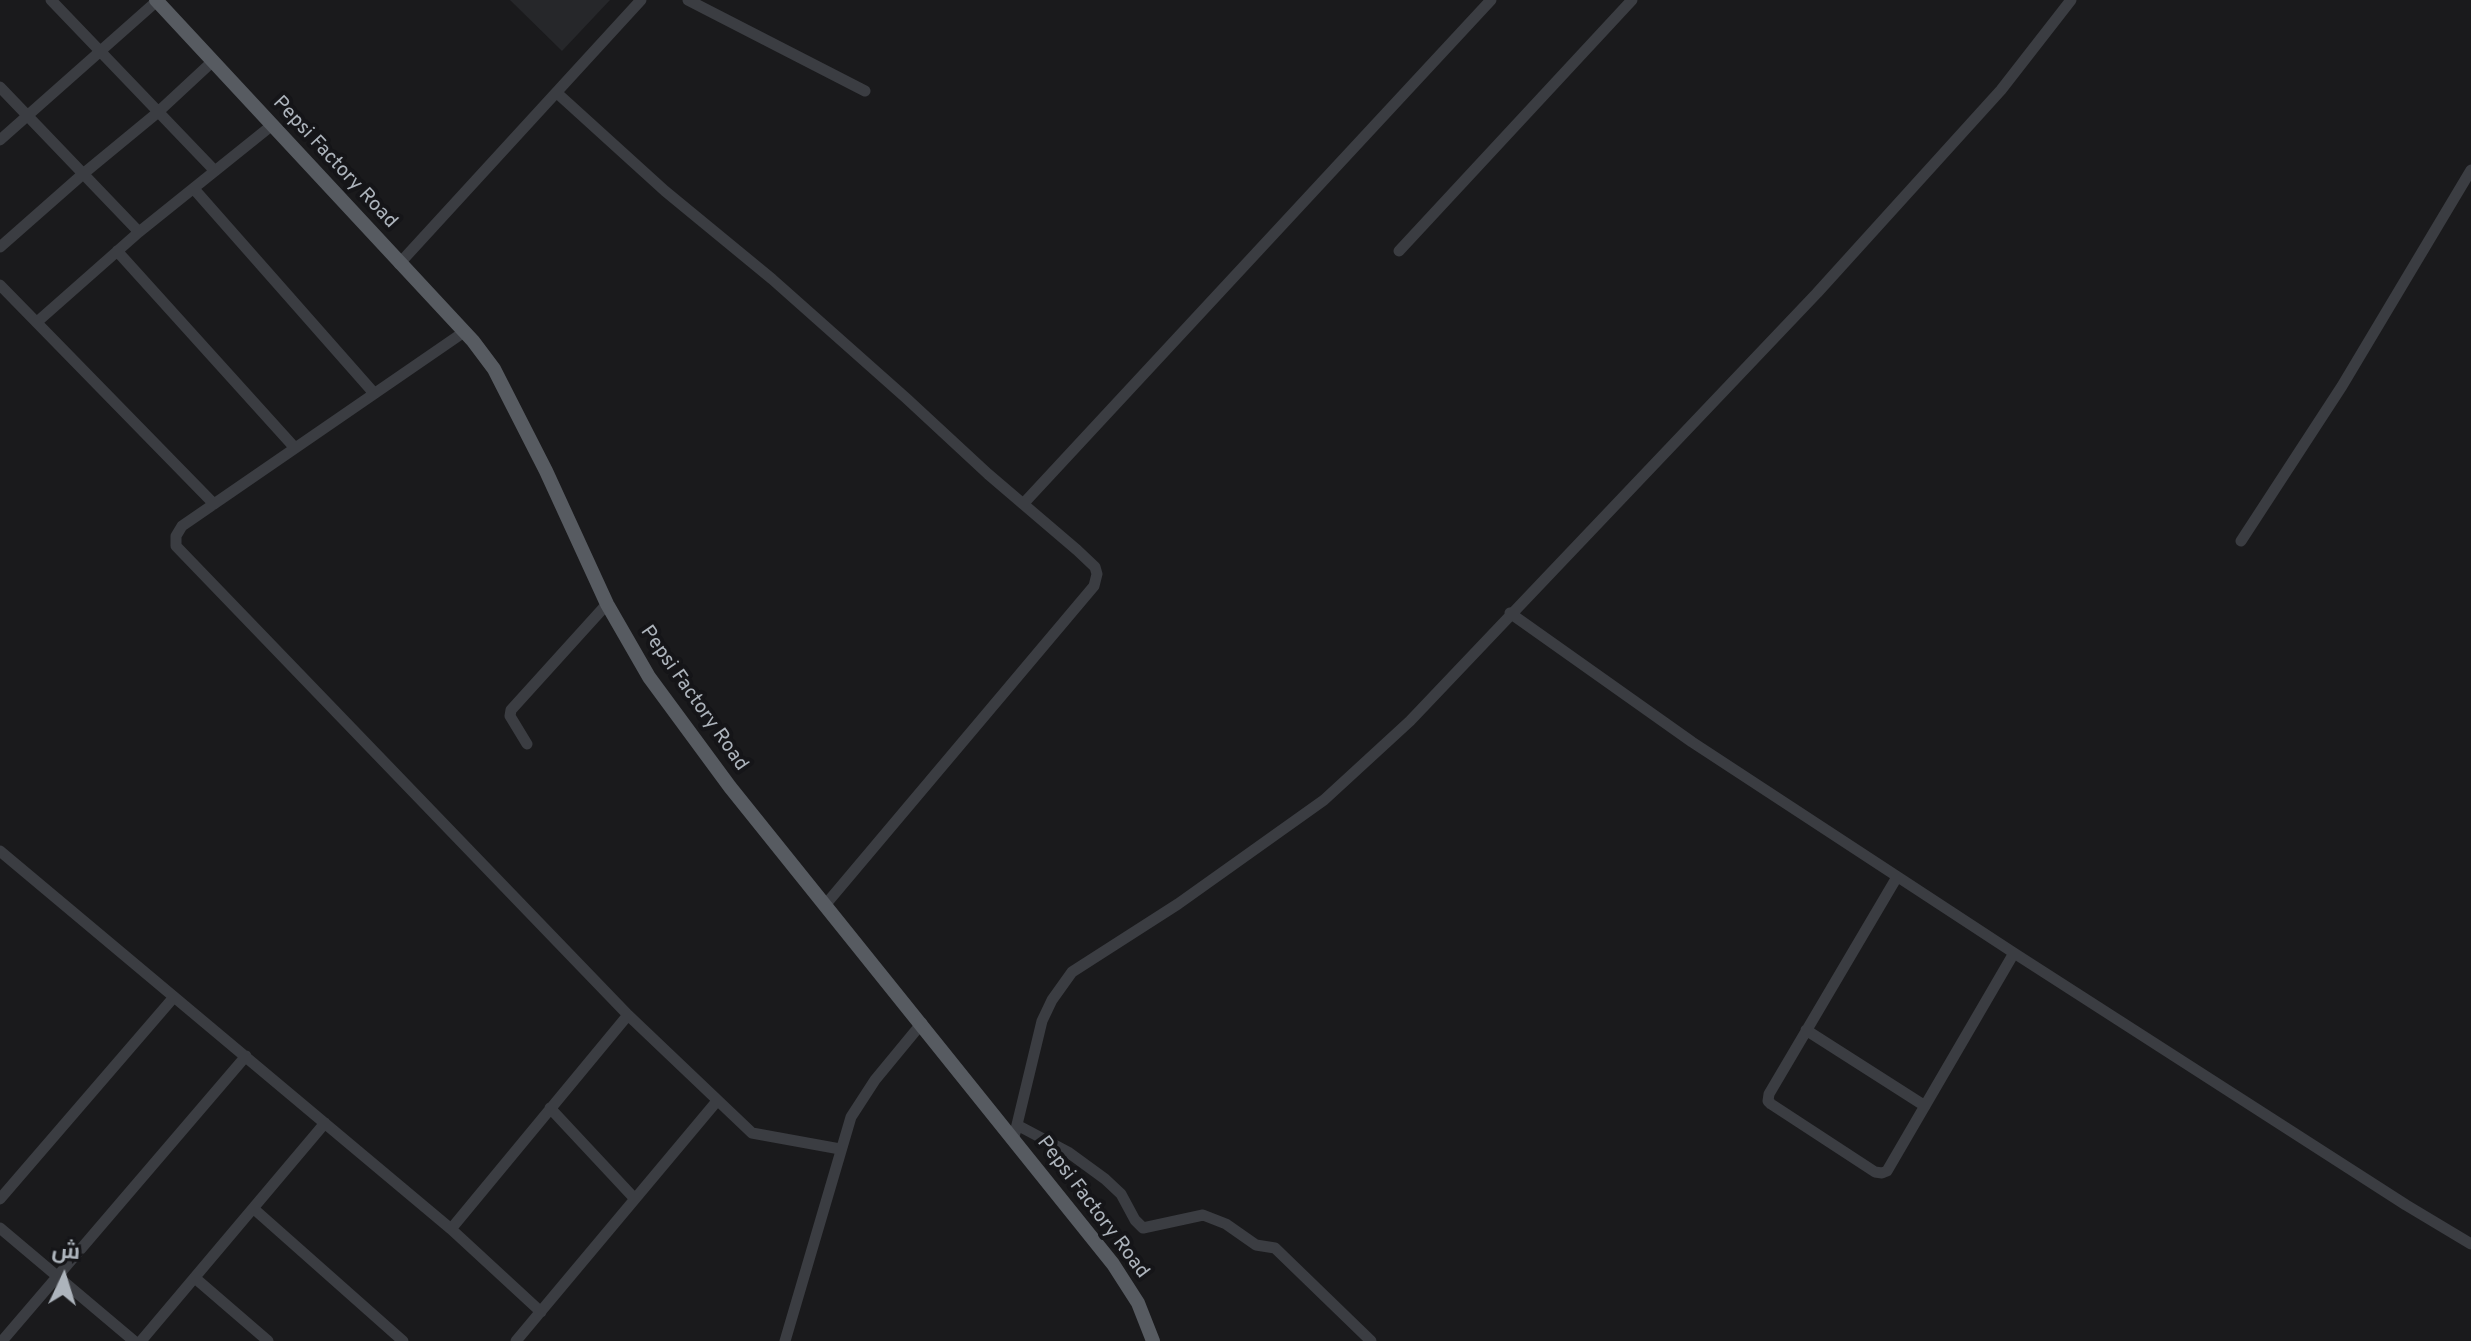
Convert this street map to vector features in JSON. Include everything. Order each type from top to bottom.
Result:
[{"type":"main road","name":"Pepsi Factory Road","points":[[156,0],[464,332],[494,369],[607,604],[631,649],[665,700],[730,787],[922,1023],[1016,1131],[1027,1158],[1113,1264],[1138,1303],[1153,1341]]},
{"type":"street","points":[[51,0],[215,171]]},
{"type":"street","points":[[0,140],[156,0]]},
{"type":"street","points":[[399,264],[641,0]]},
{"type":"street","points":[[688,0],[865,91]]},
{"type":"street","points":[[1024,503],[1491,0]]},
{"type":"street","points":[[1399,251],[1632,0]]},
{"type":"street","points":[[1371,1341],[1275,1248],[1256,1245],[1226,1224],[1203,1215],[1143,1228],[1121,1194],[1105,1179],[1068,1152],[1016,1131],[1042,1021],[1056,994],[1072,972],[1191,895],[1332,793],[1410,721],[1817,293],[2001,90],[2071,0]]},
{"type":"street","points":[[0,247],[213,61]]},
{"type":"street","points":[[0,87],[139,232]]},
{"type":"street","points":[[557,93],[665,191],[772,279],[1095,567],[1094,586],[826,904]]},
{"type":"street","points":[[37,322],[139,232],[271,126]]},
{"type":"street","points":[[2241,541],[2348,376],[2471,170]]},
{"type":"street","points":[[194,189],[373,392]]},
{"type":"street","points":[[117,251],[295,448]]},
{"type":"street","points":[[0,285],[214,504]]},
{"type":"street","points":[[464,332],[182,526],[176,536],[176,546],[628,1015],[752,1133],[840,1149]]},
{"type":"street","points":[[527,744],[510,716],[511,710],[607,604]]},
{"type":"street","points":[[1510,613],[1692,742],[1897,877],[2471,1244]]},
{"type":"street","points":[[0,851],[451,1229],[541,1312]]},
{"type":"street","points":[[1897,877],[1769,1094],[1768,1101],[1875,1172],[1887,1171],[2014,953]]},
{"type":"street","points":[[0,1199],[174,997]]},
{"type":"street","points":[[451,1229],[628,1015]]},
{"type":"street","points":[[785,1341],[851,1117],[875,1080],[922,1023]]},
{"type":"street","points":[[1806,1030],[1925,1106]]},
{"type":"street","points":[[2,1341],[246,1056]]},
{"type":"street","points":[[516,1341],[717,1101]]},
{"type":"street","points":[[550,1108],[635,1199]]},
{"type":"street","points":[[141,1341],[325,1123]]},
{"type":"street","points":[[254,1209],[403,1341]]},
{"type":"street","points":[[0,1228],[134,1341]]},
{"type":"street","points":[[195,1278],[268,1341]]},
{"type":"shaded area","points":[[510,0],[610,0],[562,51]]}]
